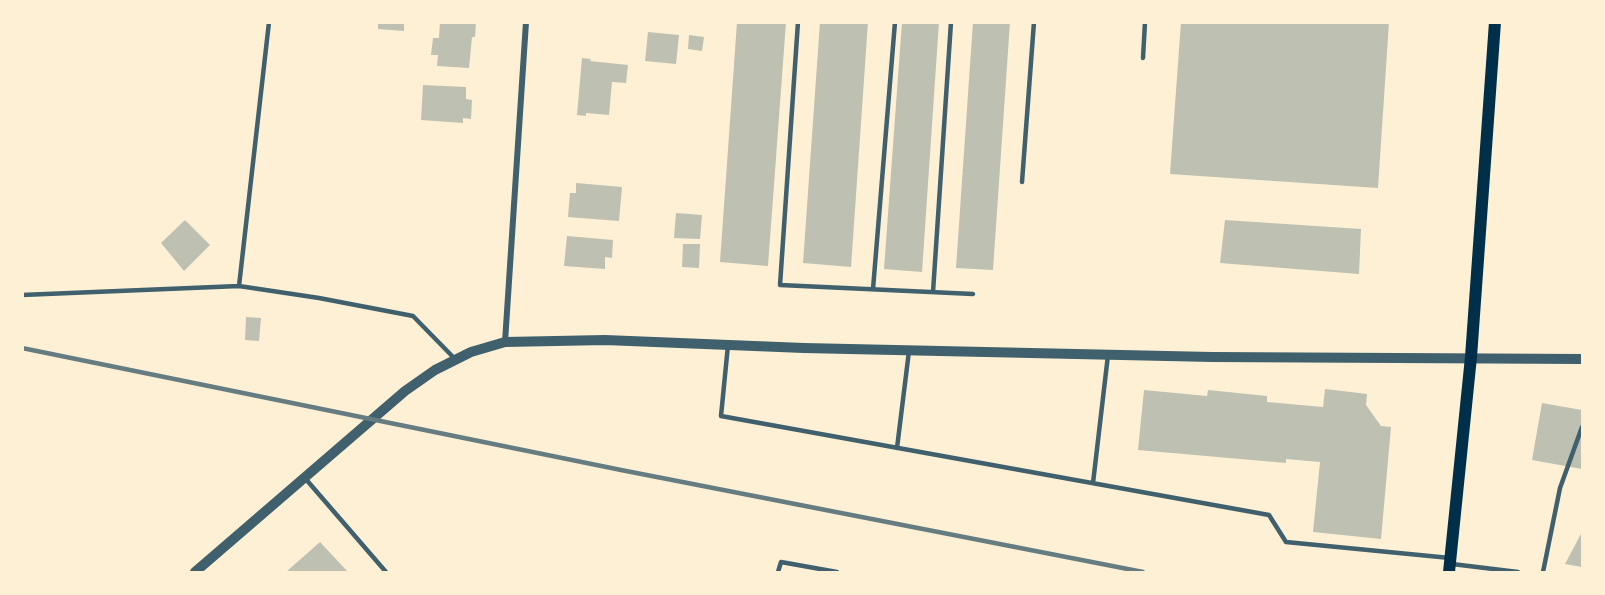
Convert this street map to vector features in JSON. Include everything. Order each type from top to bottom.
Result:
[{"type":"main road","points":[[1450,565],[1471,357],[1495,22]]},
{"type":"street","points":[[505,342],[526,22]]},
{"type":"street","points":[[195,573],[405,391],[435,370],[471,352],[505,342],[605,340],[909,351],[1582,359]]},
{"type":"lane","points":[[239,286],[269,22]]},
{"type":"lane","points":[[798,22],[780,285],[973,294]]},
{"type":"lane","points":[[873,289],[894,22]]},
{"type":"lane","points":[[933,292],[951,22]]},
{"type":"lane","points":[[1022,182],[1034,22]]},
{"type":"lane","points":[[1143,58],[1145,22]]},
{"type":"lane","points":[[22,295],[239,286],[413,316],[456,360]]},
{"type":"lane","points":[[728,345],[721,416],[1269,515],[1286,542],[1518,573]]},
{"type":"lane","points":[[897,448],[909,351]]},
{"type":"lane","points":[[1093,483],[1108,354]]},
{"type":"lane","points":[[1543,573],[1560,488],[1582,428]]},
{"type":"lane","points":[[304,477],[386,573]]},
{"type":"lane","points":[[778,573],[781,562],[837,573]]},
{"type":"building","points":[[378,22],[404,22],[404,31],[378,29]]},
{"type":"building","points":[[440,22],[476,22],[469,68],[437,66],[438,55],[431,55],[433,38],[439,38]]},
{"type":"building","points":[[737,22],[786,22],[768,266],[720,262]]},
{"type":"building","points":[[820,22],[868,22],[851,267],[803,263]]},
{"type":"building","points":[[902,22],[939,22],[922,272],[884,269]]},
{"type":"building","points":[[973,22],[1010,22],[993,270],[956,268]]},
{"type":"building","points":[[1181,22],[1389,22],[1378,188],[1170,174]]},
{"type":"building","points":[[648,32],[679,35],[676,64],[645,61]]},
{"type":"building","points":[[689,35],[704,37],[702,51],[688,49]]},
{"type":"building","points":[[582,58],[628,65],[626,83],[612,82],[609,115],[586,113],[586,116],[577,115]]},
{"type":"building","points":[[423,85],[466,87],[466,99],[472,100],[471,119],[463,118],[463,123],[421,120]]},
{"type":"building","points":[[576,183],[622,187],[619,221],[568,217],[570,193],[576,193]]},
{"type":"building","points":[[676,213],[702,215],[700,239],[674,238]]},
{"type":"building","points":[[185,220],[210,245],[184,271],[161,243]]},
{"type":"building","points":[[1225,220],[1361,229],[1359,274],[1220,263]]},
{"type":"building","points":[[567,236],[613,240],[612,258],[605,257],[605,269],[564,266]]},
{"type":"building","points":[[683,244],[700,244],[699,268],[682,267]]},
{"type":"building","points":[[246,317],[261,318],[259,341],[245,340]]},
{"type":"building","points":[[1325,389],[1367,394],[1366,405],[1381,426],[1391,427],[1381,539],[1313,532],[1320,462],[1286,459],[1286,463],[1138,450],[1144,390],[1207,396],[1208,390],[1267,396],[1267,402],[1323,407]]},
{"type":"building","points":[[1542,403],[1582,410],[1582,469],[1532,460]]},
{"type":"building","points":[[1582,532],[1582,567],[1565,564]]},
{"type":"building","points":[[320,542],[348,572],[286,572]]},
{"type":"railway","points":[[22,348],[621,470],[1143,572]]}]
